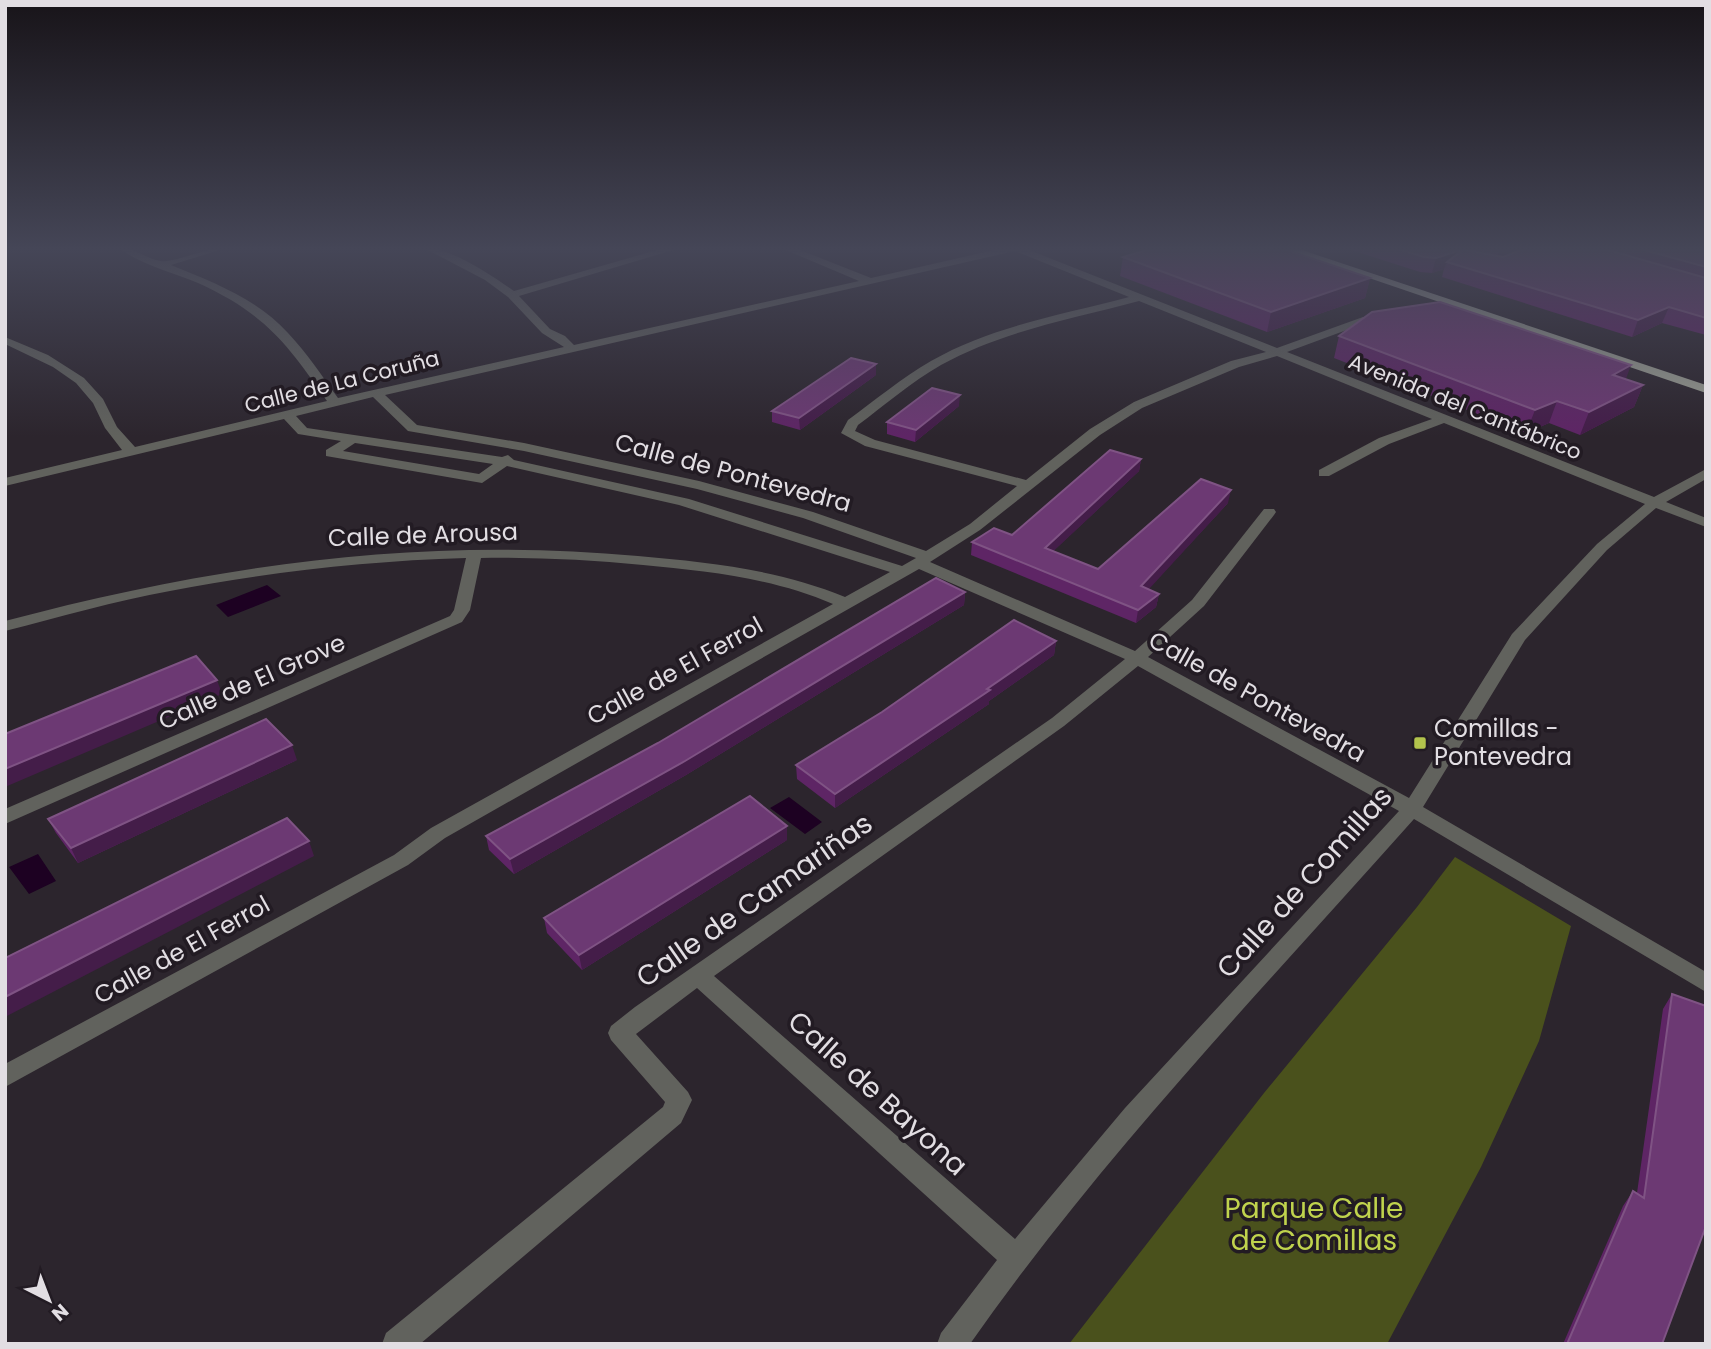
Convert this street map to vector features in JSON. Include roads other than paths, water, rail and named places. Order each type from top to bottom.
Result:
[{"type":"main road","points":[[1474,311],[1706,389]]},
{"type":"main road","points":[[1506,311],[1706,376]]},
{"type":"street","points":[[254,311],[270,322],[306,361],[334,402]]},
{"type":"street","points":[[527,311],[545,331],[561,338],[571,348]]},
{"type":"street","name":"Calle de La Coruña","points":[[5,482],[334,402],[732,311]]},
{"type":"street","points":[[1028,485],[870,443],[848,433],[853,423],[922,371],[950,355],[996,338],[1092,311]]},
{"type":"street","name":"Avenida del Cantábrico","points":[[1171,311],[1706,523]]},
{"type":"street","name":"Calle de El Ferrol","points":[[5,1076],[401,860],[438,833],[828,616],[844,603],[921,561],[975,527],[1096,432],[1138,405],[1235,364],[1276,353],[1367,318]]},
{"type":"street","points":[[5,340],[55,362],[82,381],[99,402],[114,430],[126,440],[130,452]]},
{"type":"street","name":"Calle de Pontevedra","points":[[376,393],[413,428],[524,447],[699,485],[890,542],[921,561],[1137,658],[1412,809],[1706,983]]},
{"type":"street","name":"Calle de Pontevedra","points":[[288,415],[303,431],[505,462],[684,502],[921,561]]},
{"type":"street","points":[[1324,472],[1384,441],[1443,419]]},
{"type":"street","points":[[352,439],[331,453],[482,479],[524,447]]},
{"type":"street","name":"Calle de Comillas","points":[[951,1344],[1017,1258],[1134,1116],[1412,809],[1518,638],[1602,547],[1654,503],[1706,473]]},
{"type":"street","name":"Calle de Camariñas","points":[[397,1344],[672,1115],[680,1100],[620,1033],[698,975],[1058,722],[1137,658],[1198,603],[1269,512]]},
{"type":"street","name":"Calle de Arousa","points":[[5,626],[86,603],[208,577],[324,561],[427,554],[587,555],[693,566],[791,585],[829,595],[844,603]]},
{"type":"street","name":"Calle de El Grove","points":[[5,817],[456,619],[462,610],[474,555]]},
{"type":"street","name":"Calle de Bayona","points":[[698,975],[1017,1258]]},
{"type":"place","name":"Comillas - Pontevedra","points":[[1420,743]]},
{"type":"park label","name":"Parque Calle de Comillas","points":[[1314,1224]]}]
